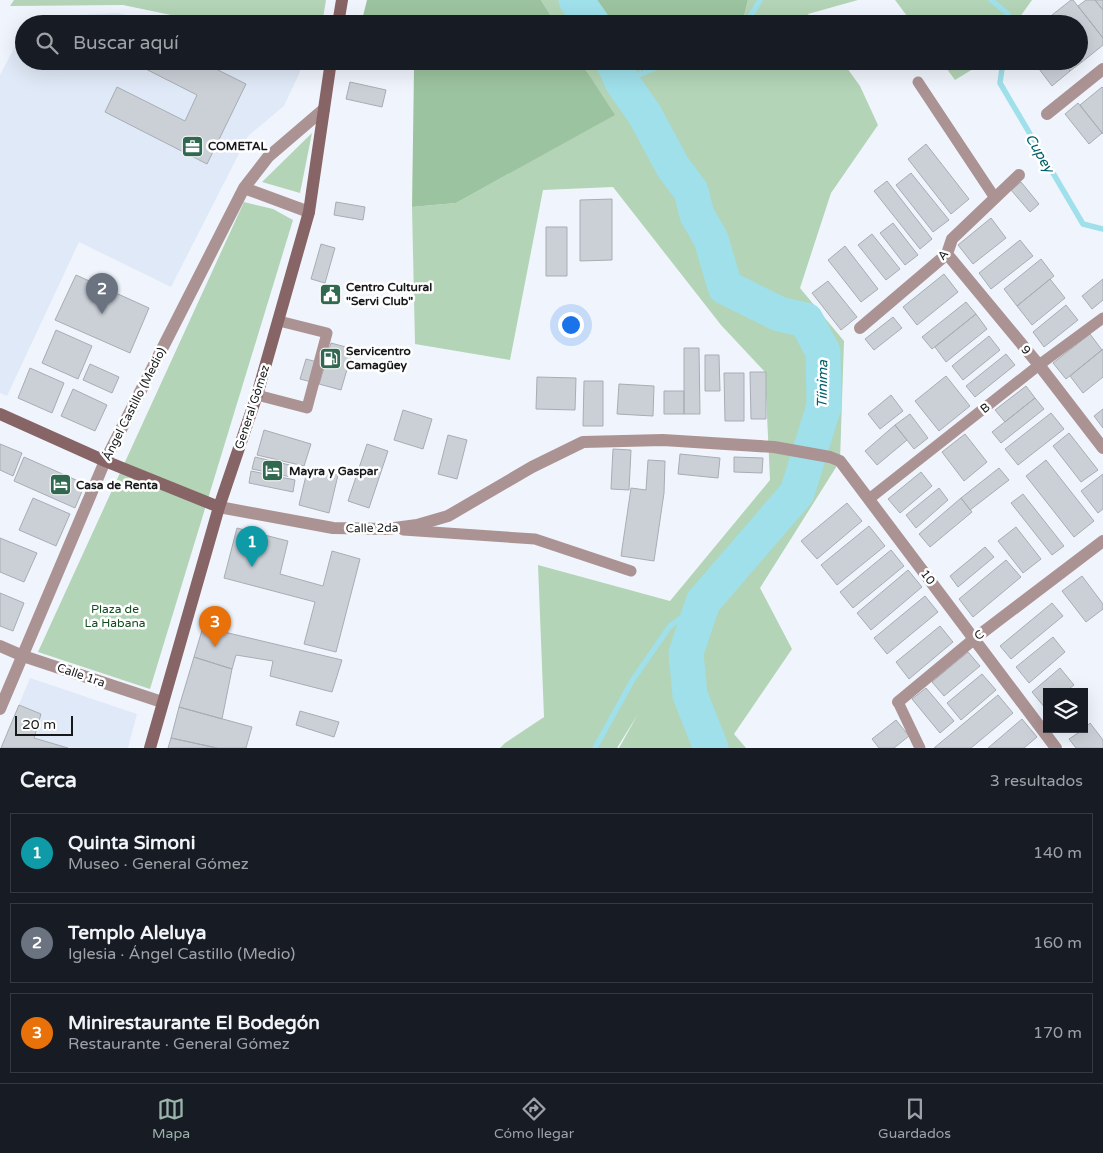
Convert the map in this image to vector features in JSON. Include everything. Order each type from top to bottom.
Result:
[{"type":"main road","points":[[340,15],[342,0]]},
{"type":"main road","name":"General Gómez","points":[[150,748],[219,507],[257,395],[309,212],[330,70]]},
{"type":"main road","name":"Calle 2da","points":[[0,414],[105,461],[219,507]]},
{"type":"street","points":[[1047,114],[1103,69]]},
{"type":"street","name":"Ángel Castillo (Medio)","points":[[0,708],[105,461],[244,188],[268,157],[324,109]]},
{"type":"street","name":"A","points":[[860,328],[948,254],[952,240],[1019,175]]},
{"type":"street","points":[[244,188],[309,212]]},
{"type":"street","name":"9","points":[[948,254],[1039,365],[1103,448]]},
{"type":"street","name":"Calle 2da","points":[[219,507],[333,528],[387,529],[417,526],[448,516],[532,468],[583,442],[663,440],[774,447]]},
{"type":"street","name":"10","points":[[774,447],[830,457],[840,461],[1056,748]]},
{"type":"street","name":"C","points":[[898,702],[974,638],[1103,541]]},
{"type":"street","name":"Calle 1ra","points":[[0,646],[23,656],[162,702]]},
{"type":"lane","points":[[918,82],[995,198]]},
{"type":"lane","name":"B","points":[[869,500],[1039,365],[1103,318]]},
{"type":"lane","points":[[257,395],[307,408],[327,334],[279,320]]},
{"type":"lane","points":[[387,529],[535,540],[631,571]]},
{"type":"lane","name":"C","points":[[898,702],[920,748]]},
{"type":"shaded area","points":[[117,13],[126,15],[74,15]]},
{"type":"shaded area","name":"COMETAL","points":[[15,46],[15,70],[301,70],[284,106],[248,136],[171,287],[79,242],[7,396],[0,393],[0,75]]},
{"type":"shaded area","points":[[30,678],[137,714],[128,748],[1,748]]},
{"type":"green space","points":[[14,0],[326,0],[324,15],[171,15],[123,5],[10,6]]},
{"type":"green space","points":[[367,0],[541,0],[550,15],[363,15]]},
{"type":"green space","points":[[541,0],[570,0],[584,15],[550,15]]},
{"type":"green space","points":[[585,0],[748,0],[744,15],[597,15]]},
{"type":"green space","points":[[748,0],[858,0],[809,15],[744,15]]},
{"type":"green space","points":[[895,0],[1032,0],[1021,15],[906,15]]},
{"type":"green space","points":[[414,70],[586,70],[615,115],[456,203],[412,207]]},
{"type":"green space","points":[[586,70],[640,70],[642,72],[649,70],[848,70],[860,86],[878,125],[831,193],[800,288],[844,341],[840,461],[760,588],[792,649],[734,734],[746,748],[619,748],[638,714],[617,748],[500,748],[544,717],[538,565],[670,601],[770,480],[765,372],[721,325],[613,187],[543,190],[510,360],[415,344],[412,207],[456,203],[614,115]]},
{"type":"green space","points":[[948,70],[971,70],[955,80]]},
{"type":"green space","points":[[312,133],[300,193],[262,182]]},
{"type":"green space","name":"Plaza de La Habana","points":[[244,202],[273,209],[293,220],[150,689],[38,652]]},
{"type":"building","points":[[1073,0],[1085,15],[1052,15]]},
{"type":"building","points":[[1086,0],[1095,0],[1103,10],[1103,38],[1088,19],[1088,15],[1085,15],[1078,6]]},
{"type":"building","points":[[1095,0],[1103,0],[1103,10]]},
{"type":"building","points":[[1088,19],[1103,38],[1103,45],[1088,57]]},
{"type":"building","points":[[148,70],[218,70],[246,84],[207,164],[105,112],[117,87],[185,121],[197,95]]},
{"type":"building","points":[[1040,70],[1069,70],[1070,71],[1052,86]]},
{"type":"building","points":[[350,82],[386,90],[382,107],[346,99]]},
{"type":"building","points":[[1103,88],[1103,134],[1080,105]]},
{"type":"building","points":[[1078,103],[1102,133],[1089,144],[1065,114]]},
{"type":"building","points":[[926,144],[969,199],[951,214],[908,159]]},
{"type":"building","points":[[911,173],[949,220],[933,232],[896,185]]},
{"type":"building","points":[[887,181],[932,239],[920,249],[874,191]]},
{"type":"building","points":[[1021,182],[1039,204],[1030,212],[1011,190]]},
{"type":"building","points":[[612,199],[612,260],[580,261],[580,200]]},
{"type":"building","points":[[336,202],[365,207],[363,220],[334,215]]},
{"type":"building","points":[[991,218],[1006,238],[973,264],[958,245]]},
{"type":"building","points":[[893,223],[918,255],[905,265],[880,233]]},
{"type":"building","points":[[546,227],[567,227],[567,276],[546,276]]},
{"type":"building","points":[[872,234],[900,269],[886,280],[858,245]]},
{"type":"building","points":[[1020,240],[1033,256],[991,289],[979,273]]},
{"type":"building","points":[[321,244],[335,248],[325,283],[311,279]]},
{"type":"building","points":[[845,246],[878,289],[861,302],[828,260]]},
{"type":"building","points":[[1041,259],[1054,276],[1017,306],[1004,289]]},
{"type":"building","points":[[944,274],[958,292],[917,325],[903,307]]},
{"type":"building","points":[[76,275],[149,308],[130,353],[55,320]]},
{"type":"building","points":[[1050,279],[1065,298],[1032,325],[1017,306]]},
{"type":"building","points":[[1103,279],[1103,300],[1092,309],[1082,296]]},
{"type":"building","points":[[828,281],[857,317],[841,330],[812,293]]},
{"type":"building","points":[[966,302],[976,314],[932,349],[922,337]]},
{"type":"building","points":[[1066,305],[1078,320],[1044,347],[1033,332]]},
{"type":"building","points":[[976,314],[987,329],[946,362],[935,347]]},
{"type":"building","points":[[893,317],[902,328],[874,350],[865,339]]},
{"type":"building","points":[[56,330],[92,346],[78,379],[42,363]]},
{"type":"building","points":[[1090,334],[1102,350],[1066,379],[1053,363]]},
{"type":"building","points":[[989,336],[1000,350],[963,380],[952,366]]},
{"type":"building","points":[[331,343],[353,349],[341,390],[319,384]]},
{"type":"building","points":[[684,348],[699,348],[700,414],[684,414]]},
{"type":"building","points":[[1103,349],[1103,377],[1083,393],[1070,376]]},
{"type":"building","points":[[1006,354],[1015,365],[975,397],[966,386]]},
{"type":"building","points":[[705,355],[719,355],[720,391],[705,391]]},
{"type":"building","points":[[306,359],[325,364],[319,384],[300,379]]},
{"type":"building","points":[[90,364],[119,377],[112,393],[83,380]]},
{"type":"building","points":[[30,368],[64,383],[52,413],[18,398]]},
{"type":"building","points":[[750,372],[766,372],[766,419],[751,419]]},
{"type":"building","points":[[724,373],[744,373],[744,421],[725,421]]},
{"type":"building","points":[[946,376],[970,406],[939,431],[915,401]]},
{"type":"building","points":[[537,377],[576,378],[575,410],[536,409]]},
{"type":"building","points":[[584,381],[603,381],[603,426],[583,426]]},
{"type":"building","points":[[619,384],[654,386],[653,416],[617,414]]},
{"type":"building","points":[[1026,386],[1035,398],[1005,422],[995,410]]},
{"type":"building","points":[[73,389],[107,405],[95,431],[61,416]]},
{"type":"building","points":[[664,391],[684,391],[684,414],[664,414]]},
{"type":"building","points":[[891,395],[903,411],[880,429],[868,414]]},
{"type":"building","points":[[1035,398],[1044,409],[1001,443],[992,432]]},
{"type":"building","points":[[1103,409],[1103,428],[1094,416]]},
{"type":"building","points":[[403,410],[432,419],[423,449],[394,440]]},
{"type":"building","points":[[1051,413],[1064,429],[1018,465],[1005,449]]},
{"type":"building","points":[[910,414],[928,438],[914,449],[895,425]]},
{"type":"building","points":[[895,425],[907,440],[877,465],[865,451]]},
{"type":"building","points":[[264,430],[311,444],[304,466],[257,455]]},
{"type":"building","points":[[1069,433],[1098,470],[1081,482],[1053,446]]},
{"type":"building","points":[[965,434],[987,462],[964,481],[942,452]]},
{"type":"building","points":[[448,435],[467,440],[457,479],[438,474]]},
{"type":"building","points":[[0,444],[22,453],[13,476],[0,470]]},
{"type":"building","points":[[367,444],[388,451],[369,508],[348,501]]},
{"type":"building","points":[[613,449],[631,450],[629,490],[611,489]]},
{"type":"building","points":[[680,454],[720,458],[718,478],[678,474]]},
{"type":"building","points":[[24,457],[85,484],[75,508],[14,481]]},
{"type":"building","points":[[255,457],[294,466],[291,477],[252,469]]},
{"type":"building","points":[[734,457],[763,458],[762,473],[734,472]]},
{"type":"building","points":[[648,460],[665,461],[664,493],[654,561],[621,556],[631,488],[646,490]]},
{"type":"building","points":[[1046,460],[1094,521],[1074,537],[1026,476]]},
{"type":"building","points":[[308,467],[338,475],[329,513],[299,505]]},
{"type":"building","points":[[999,468],[1009,480],[970,510],[961,498]]},
{"type":"building","points":[[251,471],[295,480],[293,492],[249,483]]},
{"type":"building","points":[[921,472],[932,486],[900,513],[888,499]]},
{"type":"building","points":[[1103,474],[1103,509],[1098,513],[1081,491]]},
{"type":"building","points":[[939,488],[948,500],[916,528],[906,515]]},
{"type":"building","points":[[1023,494],[1064,546],[1052,555],[1011,503]]},
{"type":"building","points":[[33,498],[70,514],[56,546],[19,530]]},
{"type":"building","points":[[961,498],[972,512],[930,547],[919,534]]},
{"type":"building","points":[[847,503],[862,521],[817,559],[801,541]]},
{"type":"building","points":[[869,526],[885,546],[837,585],[821,565]]},
{"type":"building","points":[[1016,527],[1041,559],[1023,573],[998,541]]},
{"type":"building","points":[[237,528],[288,541],[280,574],[323,586],[332,551],[360,559],[336,652],[304,644],[315,602],[224,578]]},
{"type":"building","points":[[0,538],[37,553],[24,582],[0,572]]},
{"type":"building","points":[[985,547],[994,557],[958,587],[950,576]]},
{"type":"building","points":[[891,550],[904,566],[853,608],[840,592]]},
{"type":"building","points":[[1006,560],[1021,577],[973,617],[959,599]]},
{"type":"building","points":[[908,570],[922,587],[871,630],[857,613]]},
{"type":"building","points":[[1082,576],[1103,604],[1103,609],[1086,622],[1062,591]]},
{"type":"building","points":[[0,593],[24,603],[13,631],[0,626]]},
{"type":"building","points":[[925,596],[938,612],[887,654],[874,638]]},
{"type":"building","points":[[1052,603],[1063,616],[1011,659],[1000,646]]},
{"type":"building","points":[[940,626],[953,642],[909,679],[896,662]]},
{"type":"building","points":[[203,627],[342,660],[332,692],[270,676],[273,661],[236,655],[232,669],[194,657]]},
{"type":"building","points":[[1053,637],[1065,652],[1029,683],[1016,667]]},
{"type":"building","points":[[968,652],[980,666],[944,696],[932,682]]},
{"type":"building","points":[[194,657],[232,669],[222,719],[179,707]]},
{"type":"building","points":[[1060,668],[1074,685],[1070,688],[1043,688],[1043,706],[1032,692]]},
{"type":"building","points":[[982,674],[996,690],[961,720],[947,703]]},
{"type":"building","points":[[926,688],[954,721],[940,733],[912,699]]},
{"type":"building","points":[[998,695],[1013,713],[971,748],[934,748]]},
{"type":"building","points":[[19,705],[41,714],[34,738],[68,748],[1,748]]},
{"type":"building","points":[[179,707],[252,727],[246,748],[217,748],[171,738]]},
{"type":"building","points":[[300,711],[339,722],[334,737],[296,725]]},
{"type":"building","points":[[1022,719],[1037,737],[1024,748],[988,748]]},
{"type":"building","points":[[896,720],[909,736],[894,748],[879,748],[872,739]]},
{"type":"building","points":[[1090,723],[1103,740],[1103,748],[1076,748],[1069,739],[1078,733],[1088,733],[1088,725]]},
{"type":"building","points":[[171,738],[217,748],[168,748]]},
{"type":"waterway","name":"Tíinima","points":[[576,0],[587,15]]},
{"type":"waterway","name":"Cupey","points":[[751,15],[760,0]]},
{"type":"waterway","name":"Cupey","points":[[991,0],[1008,15]]},
{"type":"waterway","name":"Tíinima","points":[[617,70],[622,82],[645,115],[673,167],[691,191],[697,215],[711,239],[725,287],[779,314],[806,320],[823,352],[824,406],[797,493],[703,602],[686,653],[690,695],[711,748]]},
{"type":"waterway","name":"Cupey","points":[[622,82],[650,70]]},
{"type":"waterway","name":"Cupey","points":[[1002,70],[1000,83],[1083,224],[1103,229]]},
{"type":"waterway","points":[[595,748],[632,681],[670,626],[703,602]]},
{"type":"place","name":"COMETAL","points":[[192,146]]},
{"type":"place","name":"Centro Cultural \"Servi Club\"","points":[[330,294]]},
{"type":"place","name":"Templo Aleluya","points":[[102,314]]},
{"type":"place","name":"Servicentro Camagüey","points":[[330,358]]},
{"type":"place","name":"Mayra y Gaspar","points":[[273,471]]},
{"type":"place","name":"Casa de Renta","points":[[60,485]]},
{"type":"place","name":"Quinta Simoni","points":[[252,567]]},
{"type":"place","name":"Minirestaurante El Bodegón","points":[[215,647]]}]
